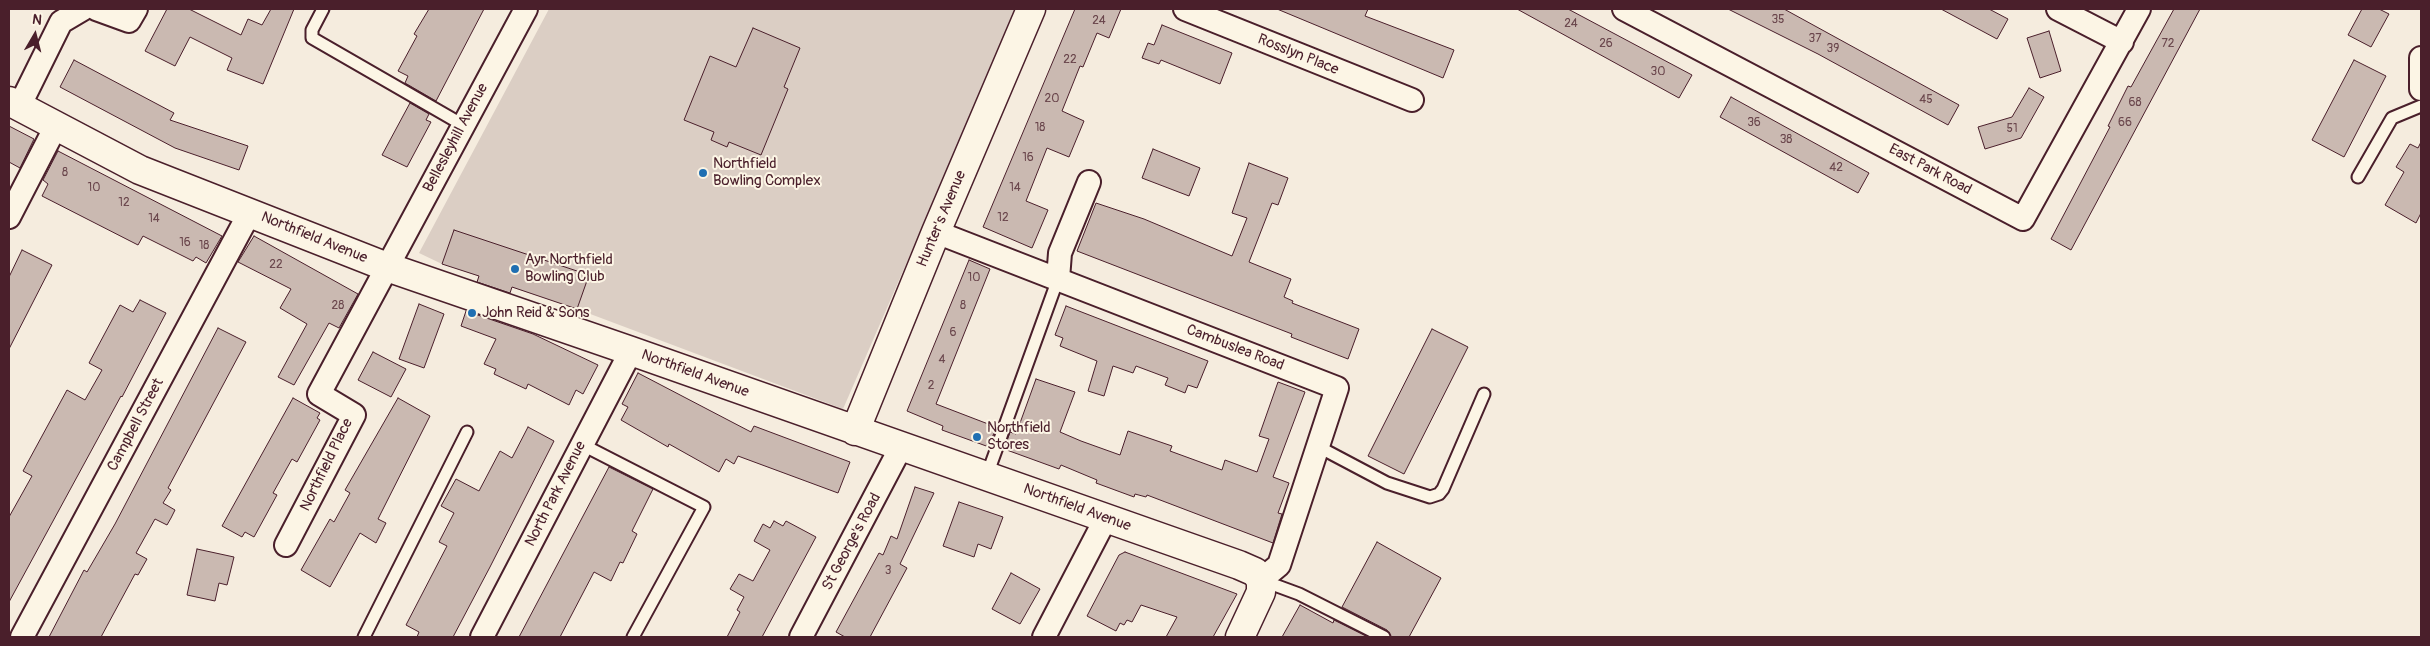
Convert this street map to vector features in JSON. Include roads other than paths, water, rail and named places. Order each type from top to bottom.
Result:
[{"type":"street","points":[[14,104],[61,22],[83,9]]},
{"type":"street","points":[[96,9],[129,20],[136,9]]},
{"type":"street","name":"Bellesleyhill Avenue","points":[[387,267],[526,9]]},
{"type":"street","name":"Hunter's Avenue","points":[[856,431],[936,232],[1032,9]]},
{"type":"street","name":"Rosslyn Place","points":[[1185,9],[1412,100]]},
{"type":"street","name":"East Park Road","points":[[1624,9],[2023,219],[2139,9]]},
{"type":"street","points":[[2058,9],[2122,42]]},
{"type":"street","points":[[2421,58],[2421,89]]},
{"type":"street","name":"Northfield Avenue","points":[[14,104],[140,170],[387,267],[901,447],[987,475],[1240,565],[1255,572],[1261,580]]},
{"type":"street","points":[[9,217],[56,126]]},
{"type":"street","points":[[1058,279],[1060,253],[1089,182]]},
{"type":"street","name":"Campbell Street","points":[[22,637],[250,212]]},
{"type":"street","name":"Cambuslea Road","points":[[936,232],[1338,388],[1322,449],[1279,565],[1261,580]]},
{"type":"street","name":"Northfield Place","points":[[286,545],[354,415],[318,394],[387,267]]},
{"type":"street","name":"North Park Avenue","points":[[482,637],[631,351]]},
{"type":"street","name":"St George's Road","points":[[801,637],[901,447]]},
{"type":"street","points":[[1044,637],[1106,518]]},
{"type":"street","points":[[1240,637],[1261,592],[1261,580]]},
{"type":"lane","points":[[323,9],[312,30],[312,38],[463,125]]},
{"type":"lane","points":[[2358,177],[2392,118],[2421,106]]},
{"type":"lane","points":[[987,475],[1058,279]]},
{"type":"lane","points":[[1322,449],[1387,482],[1422,496],[1430,497],[1439,494],[1484,394]]},
{"type":"lane","points":[[364,637],[467,432]]},
{"type":"lane","points":[[581,444],[704,507],[633,637]]},
{"type":"lane","name":"Northfield Avenue","points":[[1261,580],[1300,594],[1384,637]]},
{"type":"place","name":"Northfield Bowling Complex","points":[[703,173]]},
{"type":"place","name":"Ayr Northfield Bowling Club","points":[[515,269]]},
{"type":"place","name":"John Reid & Sons","points":[[472,313]]},
{"type":"place","name":"Northfield Stores","points":[[977,437]]}]
